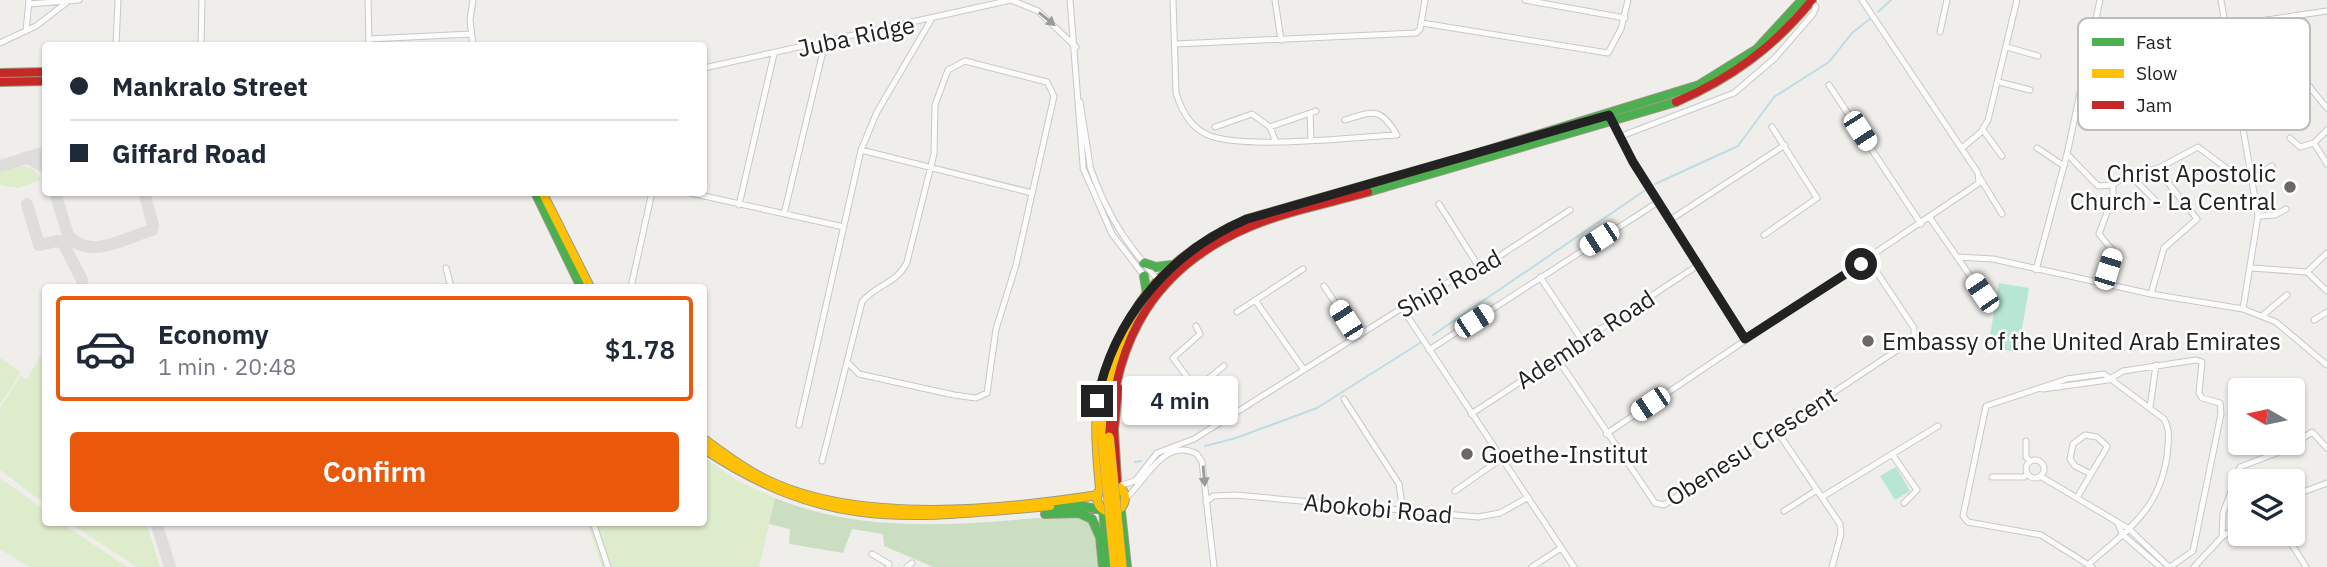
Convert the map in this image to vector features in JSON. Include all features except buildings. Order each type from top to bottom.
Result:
[{"type":"main road","points":[[1155,287],[1200,252],[1251,226],[1611,119],[1718,75],[1770,38],[1802,0]]},
{"type":"main road","points":[[1115,567],[1106,437],[1119,338],[1171,265],[1220,230],[1247,219],[1673,103],[1733,76],[1769,48],[1811,0]]},
{"type":"main road","points":[[0,73],[42,72]]},
{"type":"main road","points":[[0,82],[42,82]]},
{"type":"main road","points":[[537,196],[580,284]]},
{"type":"main road","points":[[544,196],[588,284]]},
{"type":"main road","points":[[1144,263],[1156,267],[1171,265]]},
{"type":"main road","points":[[1144,276],[1155,287]]},
{"type":"main road","points":[[1116,358],[1114,430],[1118,486],[1125,499],[1120,509],[1127,567]]},
{"type":"main road","points":[[1109,567],[1103,510],[1098,503],[1095,423],[1101,379],[1116,358]]},
{"type":"main road","points":[[1106,437],[1122,567]]},
{"type":"main road","points":[[707,441],[745,467],[787,487],[820,499],[863,508],[921,511],[1099,492],[1108,485],[1118,486]]},
{"type":"main road","points":[[707,451],[767,488],[836,510],[913,519],[1084,506],[1112,512],[1120,509]]},
{"type":"main road","points":[[1026,510],[1041,514],[1079,513],[1090,517],[1098,531],[1103,567]]},
{"type":"street","points":[[26,31],[29,2],[66,3],[79,0]]},
{"type":"street","points":[[116,42],[118,0]]},
{"type":"street","points":[[201,42],[202,0]]},
{"type":"street","points":[[368,0],[369,42],[471,34]]},
{"type":"street","points":[[472,42],[473,0]]},
{"type":"street","name":"Juba Ridge","points":[[707,67],[931,20],[1011,0],[1038,11],[1076,47]]},
{"type":"street","points":[[1070,0],[1087,166],[1112,234],[1144,276]]},
{"type":"street","points":[[1173,0],[1176,93],[1180,106],[1192,124],[1205,134],[1217,138],[1275,140],[1396,135],[1382,115],[1376,112],[1345,120]]},
{"type":"street","points":[[1275,0],[1281,40]]},
{"type":"street","points":[[1175,44],[1416,33],[1422,23],[1425,0]]},
{"type":"street","points":[[1525,0],[1625,18]]},
{"type":"street","points":[[1422,23],[1600,53],[1612,50],[1625,18],[1628,0]]},
{"type":"street","points":[[1619,138],[1734,93],[1775,58],[1813,13],[1816,7],[1811,0]]},
{"type":"street","points":[[1862,0],[1962,148],[2002,214]]},
{"type":"street","points":[[1940,32],[1947,0]]},
{"type":"street","points":[[1962,148],[1983,130],[1999,82],[2017,0]]},
{"type":"street","points":[[2097,18],[2100,0]]},
{"type":"street","points":[[2221,0],[2224,18]]},
{"type":"street","points":[[0,43],[26,31],[66,3]]},
{"type":"street","points":[[2283,18],[2327,11]]},
{"type":"street","points":[[799,425],[861,150],[877,112],[931,20]]},
{"type":"street","points":[[784,214],[825,43]]},
{"type":"street","points":[[2007,47],[2038,56]]},
{"type":"street","points":[[739,205],[774,54]]},
{"type":"street","points":[[822,461],[846,362],[862,302],[867,295],[902,274],[931,169],[937,127],[935,105],[948,70],[965,61],[1047,82],[1054,96],[1016,265],[996,329],[985,395],[971,398],[859,373],[846,362]]},
{"type":"street","points":[[1999,82],[2030,90]]},
{"type":"street","points":[[1829,85],[1921,223]]},
{"type":"street","points":[[2310,88],[2327,108]]},
{"type":"street","points":[[2036,270],[2078,106]]},
{"type":"street","points":[[1270,127],[1313,112],[1311,139]]},
{"type":"street","points":[[1215,127],[1252,114],[1270,127],[1275,140]]},
{"type":"street","points":[[1611,119],[1619,138],[1745,339]]},
{"type":"street","points":[[1764,235],[1817,198],[1772,127]]},
{"type":"street","points":[[1983,130],[2002,156]]},
{"type":"street","points":[[2243,130],[2258,216],[2244,309]]},
{"type":"street","points":[[2290,138],[2300,147],[2314,143],[2327,130]]},
{"type":"street","points":[[2314,143],[2327,164]]},
{"type":"street","points":[[1670,220],[1785,145]]},
{"type":"street","points":[[2067,154],[2096,185],[2113,185],[2128,173],[2157,169],[2197,147],[2234,174],[2251,176],[2272,166]]},
{"type":"street","points":[[2037,148],[2064,166]]},
{"type":"street","points":[[861,150],[1032,193]]},
{"type":"street","points":[[1087,166],[1110,218],[1144,263],[1155,287]]},
{"type":"street","points":[[2151,294],[2164,248],[2197,219],[2157,169]]},
{"type":"street","points":[[2128,173],[2159,204]]},
{"type":"street","points":[[1606,434],[1977,187],[1980,178]]},
{"type":"street","points":[[2104,284],[2113,251],[2099,234],[2113,196],[2113,185]]},
{"type":"street","points":[[632,284],[651,196]]},
{"type":"street","points":[[702,196],[844,227]]},
{"type":"street","points":[[1429,350],[1658,202]]},
{"type":"street","points":[[1439,204],[1479,267]]},
{"type":"street","points":[[2258,216],[2275,215],[2286,209]]},
{"type":"street","name":"Shipi Road","points":[[1118,486],[1135,481],[1157,453],[1188,442],[1402,308],[1479,267],[1570,210]]},
{"type":"street","points":[[1930,218],[1982,293]]},
{"type":"street","points":[[2307,272],[2327,253]]},
{"type":"street","points":[[1958,257],[1993,259],[2151,294],[2244,309],[2286,329],[2327,365]]},
{"type":"street","name":"Obenesu Crescent","points":[[1557,358],[1606,434],[1655,503],[1661,506],[1914,339],[1914,328],[1868,259]]},
{"type":"street","name":"Adembra Road","points":[[1471,414],[1700,264]]},
{"type":"street","points":[[446,268],[451,284]]},
{"type":"street","points":[[2252,268],[2307,272],[2327,291]]},
{"type":"street","points":[[1237,312],[1303,269]]},
{"type":"street","points":[[1541,277],[1582,340]]},
{"type":"street","points":[[1324,286],[1357,336]]},
{"type":"street","points":[[2262,316],[2287,295]]},
{"type":"street","points":[[1255,300],[1304,370]]},
{"type":"street","points":[[1402,308],[1574,567]]},
{"type":"street","points":[[2314,320],[2327,312]]},
{"type":"street","points":[[1196,326],[1200,334],[1173,358],[1221,422]]},
{"type":"street","points":[[1992,477],[2040,475],[2129,529],[2170,567],[2193,551],[2221,408],[2217,400],[2201,396],[2202,366],[2199,360],[2156,365],[2123,371],[2111,377],[2039,389],[1986,406],[1963,518],[1968,522],[2041,535],[2090,566],[2129,529],[2154,500],[2164,479],[2169,432],[2164,419],[2111,377]]},
{"type":"street","points":[[2150,407],[2156,365]]},
{"type":"street","points":[[1177,404],[1224,366]]},
{"type":"street","points":[[2139,398],[2151,391]]},
{"type":"street","points":[[1344,399],[1399,484],[1403,511]]},
{"type":"street","points":[[1822,497],[1938,426]]},
{"type":"street","points":[[1777,431],[1841,529],[1832,567]]},
{"type":"street","points":[[2222,537],[2223,513],[2240,467],[2287,449],[2312,432],[2327,448]]},
{"type":"street","points":[[2078,496],[2091,474],[2107,446],[2097,437],[2085,435],[2075,441],[2070,459],[2075,466],[2091,474]]},
{"type":"street","points":[[2026,440],[2026,457],[2030,461]]},
{"type":"street","points":[[1125,499],[1160,457],[1186,450],[1197,454],[1202,462],[1214,567]]},
{"type":"street","points":[[1892,454],[1917,490],[1904,503]]},
{"type":"street","points":[[1455,491],[1501,459]]},
{"type":"street","points":[[2030,461],[2037,460],[2043,465],[2040,475]]},
{"type":"street","points":[[2028,474],[2026,468],[2030,461]]},
{"type":"street","points":[[2305,492],[2327,484]]},
{"type":"street","points":[[1784,511],[1817,490]]},
{"type":"street","name":"Abokobi Road","points":[[1206,505],[1213,496],[1225,496],[1489,516],[1527,498]]},
{"type":"street","points":[[1208,519],[1212,500],[1225,496]]},
{"type":"street","points":[[2118,523],[2122,534],[2161,567]]},
{"type":"street","points":[[594,526],[608,567]]},
{"type":"street","points":[[2194,567],[2228,533]]},
{"type":"street","points":[[2293,546],[2306,567]]},
{"type":"street","points":[[1532,567],[1561,548]]},
{"type":"street","points":[[872,554],[888,566],[899,567]]},
{"type":"green space","points":[[15,166],[31,168],[41,180],[18,188],[0,185],[0,170]]},
{"type":"green space","points":[[1999,283],[2029,288],[2018,352],[1988,347]]},
{"type":"green space","points":[[42,353],[42,502],[0,470],[0,408],[20,376],[27,379]]},
{"type":"green space","points":[[0,358],[21,372],[0,405]]},
{"type":"green space","points":[[707,459],[736,480],[775,498],[759,567],[602,567],[588,526],[707,526]]},
{"type":"green space","points":[[1896,467],[1910,491],[1895,500],[1880,476]]},
{"type":"green space","points":[[0,478],[42,508],[42,526],[66,526],[127,567],[29,567],[0,549]]},
{"type":"green space","points":[[775,498],[812,511],[887,523],[963,523],[1078,515],[1089,519],[1093,525],[1099,567],[933,567],[884,546],[883,534],[852,529],[843,553],[789,544],[790,529],[769,524]]},
{"type":"green space","points":[[74,526],[147,526],[160,567],[137,567]]},
{"type":"waterway","points":[[1878,12],[1891,0]]},
{"type":"waterway","points":[[1655,184],[1738,146],[1774,97],[1829,62],[1852,33],[1871,18]]},
{"type":"waterway","points":[[1433,335],[1647,189]]},
{"type":"waterway","points":[[1205,446],[1236,438],[1317,408],[1420,343]]},
{"type":"waterway","points":[[1135,462],[1141,461]]},
{"type":"taxiway","points":[[0,166],[42,153]]},
{"type":"taxiway","points":[[27,157],[42,166]]},
{"type":"taxiway","points":[[56,196],[70,242]]},
{"type":"taxiway","points":[[68,235],[76,243],[96,247],[152,230],[145,196]]},
{"type":"taxiway","points":[[27,204],[39,245],[57,241],[63,243],[82,280]]},
{"type":"taxiway","points":[[157,526],[170,567]]},
{"type":"traffic: fast","points":[[1485,151],[1699,85],[1757,49],[1802,0]]},
{"type":"traffic: fast","points":[[1368,192],[1676,102]]},
{"type":"traffic: fast","points":[[537,196],[580,284]]},
{"type":"traffic: fast","points":[[1144,263],[1156,267],[1171,265]]},
{"type":"traffic: fast","points":[[1144,276],[1147,294]]},
{"type":"traffic: fast","points":[[1050,506],[1080,506],[1103,510],[1109,567]]},
{"type":"traffic: fast","points":[[1121,512],[1127,567]]},
{"type":"traffic: fast","points":[[1045,514],[1079,513],[1092,519],[1100,537],[1103,567]]},
{"type":"traffic: slow","points":[[1102,437],[1114,362],[1125,331],[1139,304],[1158,280],[1182,258],[1247,219],[1485,151]]},
{"type":"traffic: slow","points":[[544,196],[588,284]]},
{"type":"traffic: slow","points":[[1100,489],[1096,438],[1097,406],[1112,358]]},
{"type":"traffic: slow","points":[[1102,437],[1115,567]]},
{"type":"traffic: slow","points":[[1109,437],[1122,567]]},
{"type":"traffic: slow","points":[[707,441],[745,468],[771,482],[807,495],[847,504],[889,509],[976,509],[1098,495]]},
{"type":"traffic: slow","points":[[707,451],[749,476],[791,495],[831,507],[912,515],[1050,506]]},
{"type":"traffic: slow","points":[[1111,484],[1121,488],[1125,498],[1121,508],[1111,512],[1101,508],[1097,498],[1101,488],[1111,484]]},
{"type":"traffic: jam","points":[[1676,102],[1715,83],[1750,60],[1767,47],[1812,0]]},
{"type":"traffic: jam","points":[[0,73],[42,72]]},
{"type":"traffic: jam","points":[[0,82],[42,81]]},
{"type":"traffic: jam","points":[[1109,437],[1120,368],[1131,338],[1146,310],[1165,285],[1188,263],[1216,243],[1263,221],[1368,192]]},
{"type":"traffic: jam","points":[[1117,480],[1114,430],[1118,388]]},
{"type":"place","name":"Christ Apostolic Church - La Central","points":[[2290,187]]},
{"type":"place","name":"Embassy of the United Arab Emirates","points":[[1868,341]]},
{"type":"place","name":"Goethe-Institut","points":[[1467,454]]},
{"type":"route","points":[[1097,401],[1101,379],[1133,312],[1171,265],[1195,245],[1220,230],[1247,219],[1609,115],[1633,162],[1745,339],[1861,264]]}]
